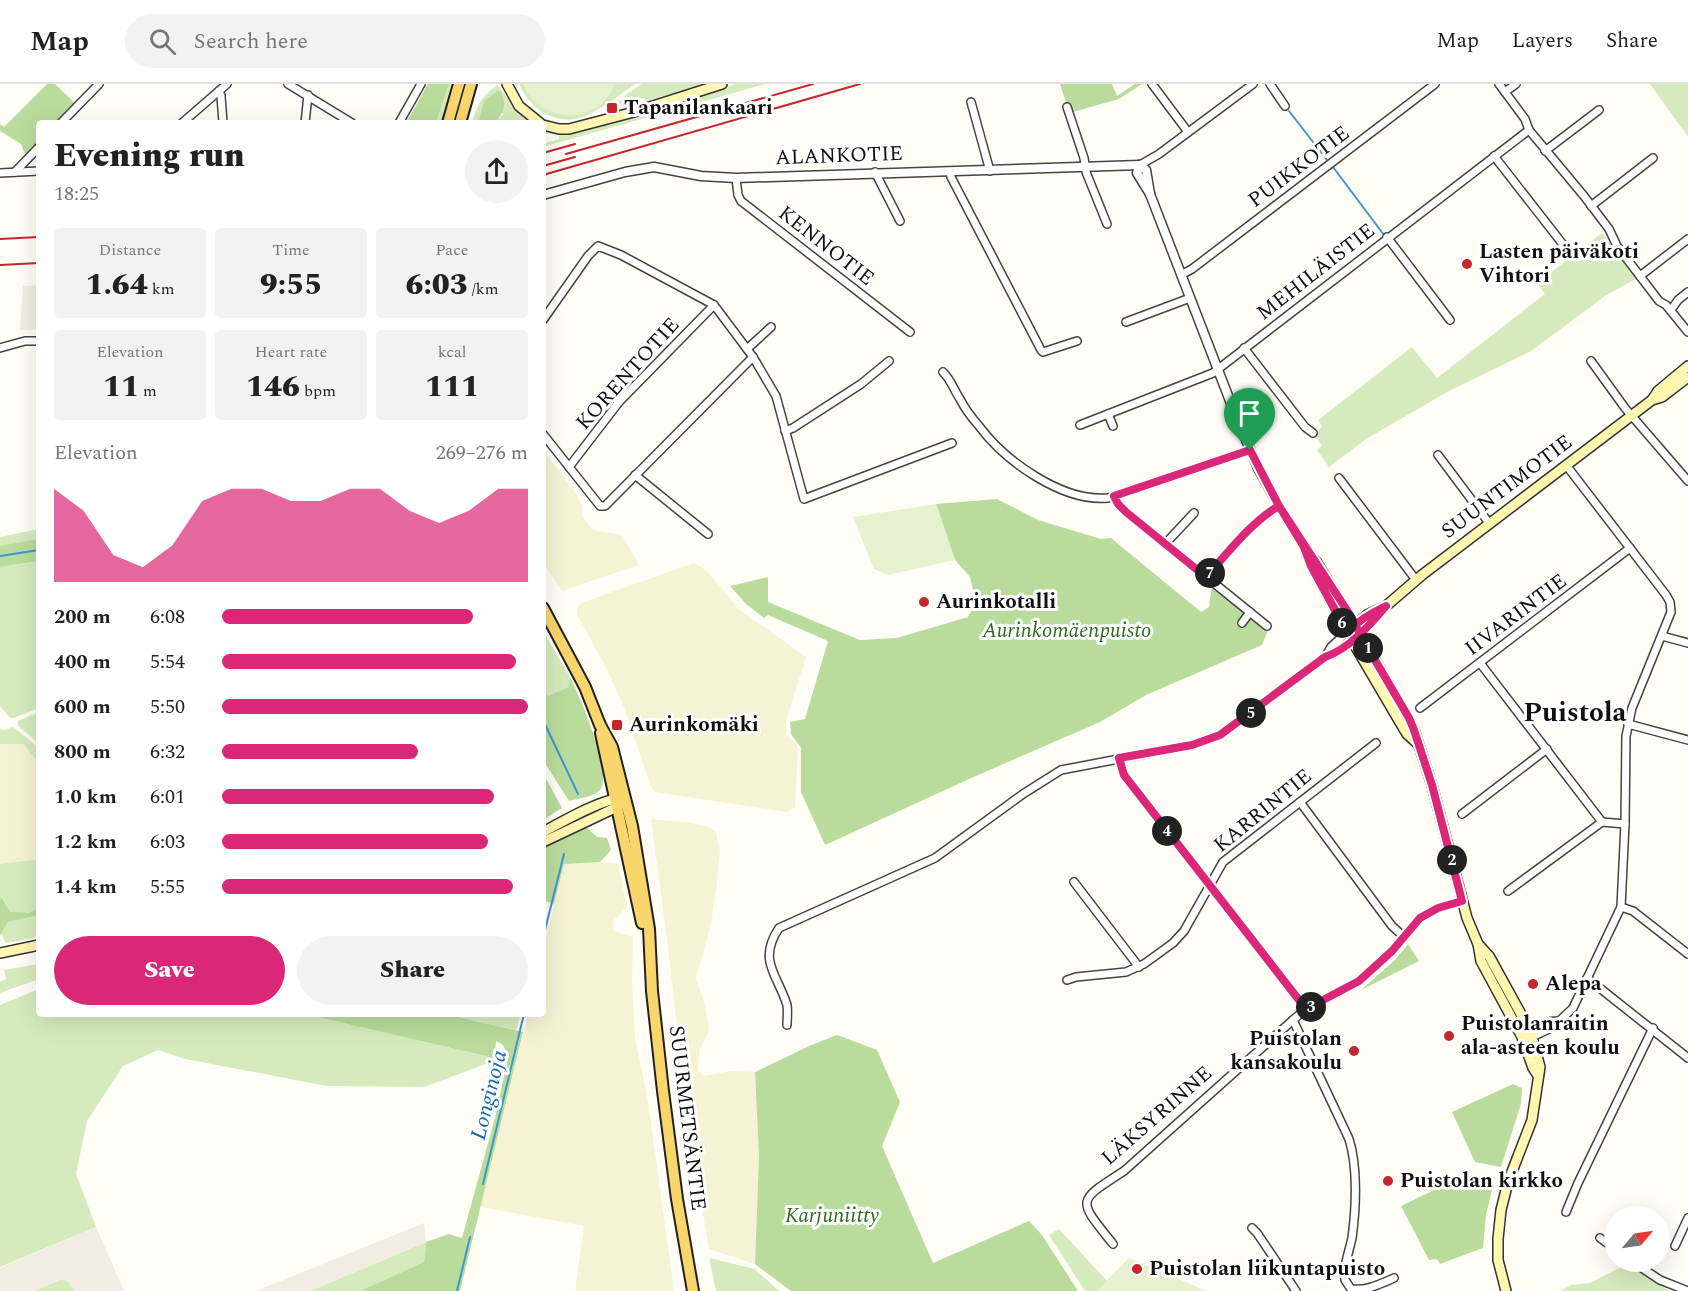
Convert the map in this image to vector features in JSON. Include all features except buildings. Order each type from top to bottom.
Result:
[{"type":"main road","points":[[449,120],[459,84]]},
{"type":"main road","points":[[460,120],[471,84]]},
{"type":"main road","points":[[546,125],[569,129],[634,112],[722,84]]},
{"type":"main road","points":[[506,85],[519,106],[536,120]]},
{"type":"main road","name":"SUUNTIMOTIE","points":[[1353,633],[1366,615],[1386,606],[1416,580],[1652,400],[1658,391],[1688,366]]},
{"type":"main road","name":"SUUNTIMOTIE","points":[[1652,400],[1662,397],[1688,377]]},
{"type":"main road","name":"SUURMETSÄNTIE","points":[[546,614],[585,687],[600,725],[646,905],[664,1102],[693,1291]]},
{"type":"main road","points":[[1353,633],[1401,724],[1407,734],[1417,743],[1432,785],[1462,901],[1478,944],[1481,961],[1522,1037],[1533,1068],[1538,1074]]},
{"type":"main road","points":[[546,831],[620,801]]},
{"type":"main road","points":[[546,840],[620,801]]},
{"type":"main road","points":[[1478,944],[1489,956],[1531,1033],[1539,1067],[1537,1096],[1532,1120],[1508,1182],[1498,1225],[1498,1260],[1506,1291]]},
{"type":"main road","points":[[0,953],[36,946]]},
{"type":"street","points":[[64,120],[99,84]]},
{"type":"street","points":[[185,120],[227,84]]},
{"type":"street","points":[[288,84],[347,120]]},
{"type":"street","points":[[401,120],[421,84]]},
{"type":"street","points":[[1152,84],[1188,132]]},
{"type":"street","points":[[787,1025],[787,1007],[769,966],[768,958],[778,928],[935,858],[1051,775],[1072,767],[1192,745],[1220,735],[1325,657],[1331,647],[1353,633],[1311,566],[1304,547],[1279,506],[1250,450],[1150,194],[1137,173],[1140,165],[1159,154],[1253,84]]},
{"type":"street","points":[[1269,84],[1285,106]]},
{"type":"street","name":"PUIKKOTIE","points":[[1181,274],[1192,269],[1435,84]]},
{"type":"street","points":[[1499,84],[1526,118],[1529,130],[1591,206],[1659,301],[1671,310],[1688,332]]},
{"type":"street","points":[[1505,92],[1516,84]]},
{"type":"street","points":[[219,91],[223,120]]},
{"type":"street","points":[[305,120],[306,101],[309,95]]},
{"type":"street","points":[[971,102],[990,171]]},
{"type":"street","points":[[1067,107],[1085,167],[1107,224]]},
{"type":"street","points":[[1545,151],[1599,110]]},
{"type":"street","name":"MEHILÄISTIE","points":[[1080,425],[1213,373],[1529,130]]},
{"type":"street","points":[[15,172],[36,150]]},
{"type":"street","points":[[1494,156],[1572,256]]},
{"type":"street","points":[[1591,206],[1653,158]]},
{"type":"street","name":"ALANKOTIE","points":[[546,194],[625,172],[654,167],[700,176],[736,178],[1140,165]]},
{"type":"street","points":[[0,173],[36,171]]},
{"type":"street","points":[[875,172],[900,221]]},
{"type":"street","points":[[950,172],[1041,350],[1049,351],[1077,340]]},
{"type":"street","name":"KENNOTIE","points":[[736,178],[741,201],[910,332]]},
{"type":"street","points":[[1388,237],[1450,320]]},
{"type":"street","points":[[1640,276],[1688,240]]},
{"type":"street","points":[[546,316],[588,256],[598,246],[621,255],[714,305],[753,357],[776,396],[804,499],[952,443]]},
{"type":"street","points":[[1671,310],[1688,292]]},
{"type":"street","points":[[1126,322],[1190,298]]},
{"type":"street","name":"KORENTOTIE","points":[[569,467],[619,402],[714,305]]},
{"type":"street","points":[[747,349],[771,327]]},
{"type":"street","points":[[0,348],[36,340]]},
{"type":"street","points":[[1244,348],[1305,427],[1313,433]]},
{"type":"street","points":[[546,438],[600,506],[605,506],[753,357]]},
{"type":"street","points":[[785,431],[861,384],[889,361]]},
{"type":"street","points":[[1591,361],[1632,415],[1688,481]]},
{"type":"street","points":[[943,372],[950,379],[961,401],[978,426],[1008,458],[1038,477],[1065,489],[1098,499],[1114,496],[1250,450]]},
{"type":"street","points":[[1108,414],[1113,426]]},
{"type":"street","points":[[1438,455],[1490,523]]},
{"type":"street","points":[[1522,1037],[1553,1027],[1573,1008],[1621,907],[1625,824],[1625,750],[1628,724],[1632,708],[1671,612],[1670,602],[1566,465]]},
{"type":"street","points":[[635,475],[708,534]]},
{"type":"street","points":[[1339,478],[1416,580]]},
{"type":"street","points":[[1114,496],[1118,504],[1267,626]]},
{"type":"street","points":[[1206,577],[1267,513],[1279,506]]},
{"type":"street","points":[[1166,543],[1194,513]]},
{"type":"street","points":[[1362,526],[1370,519]]},
{"type":"street","name":"IIVARINTIE","points":[[1420,708],[1630,548]]},
{"type":"street","points":[[1242,623],[1250,612]]},
{"type":"street","points":[[1662,636],[1688,643]]},
{"type":"street","points":[[1480,663],[1602,822]]},
{"type":"street","points":[[1628,724],[1688,740]]},
{"type":"street","name":"KARRINTIE","points":[[1067,980],[1126,972],[1139,967],[1180,936],[1223,862],[1376,743]]},
{"type":"street","points":[[1462,814],[1547,749]]},
{"type":"street","points":[[1119,758],[1124,775],[1306,1009]]},
{"type":"street","points":[[1300,802],[1392,926],[1403,936]]},
{"type":"street","points":[[1508,891],[1602,822],[1625,824]]},
{"type":"street","points":[[1074,882],[1139,967]]},
{"type":"street","name":"LÄKSYRINNE","points":[[1113,1244],[1088,1212],[1086,1206],[1088,1196],[1099,1186],[1124,1171],[1306,1009],[1359,981],[1392,951],[1420,918],[1429,912],[1462,901]]},
{"type":"street","points":[[1621,907],[1633,911],[1688,954]]},
{"type":"street","points":[[1587,978],[1688,1058]]},
{"type":"street","points":[[1293,1020],[1353,1152],[1355,1170],[1353,1224],[1345,1281],[1351,1289],[1359,1290],[1394,1278]]},
{"type":"street","points":[[1566,1212],[1576,1186],[1653,1028]]},
{"type":"street","points":[[1675,1246],[1688,1218]]},
{"type":"street","points":[[1252,1228],[1296,1291]]},
{"type":"street","points":[[1600,1238],[1604,1241]]},
{"type":"street","points":[[1648,1272],[1660,1280],[1688,1291]]},
{"type":"shaded area","points":[[36,285],[36,330],[20,330],[23,286]]},
{"type":"shaded area","points":[[546,454],[577,495],[582,507],[582,516],[593,530],[622,535],[639,565],[562,591],[546,567]]},
{"type":"shaded area","points":[[694,563],[707,571],[740,610],[806,657],[786,721],[786,734],[798,747],[795,807],[788,812],[655,792],[651,787],[625,710],[607,669],[577,615],[577,609],[581,603]]},
{"type":"shaded area","points":[[0,744],[23,744],[36,759],[36,859],[0,864]]},
{"type":"shaded area","points":[[651,819],[692,823],[708,827],[716,832],[720,852],[716,890],[711,923],[696,979],[705,1004],[709,1030],[699,1051],[698,1070],[703,1076],[732,1071],[755,1072],[759,1157],[755,1264],[709,1249],[690,1138]]},
{"type":"shaded area","points":[[600,862],[618,864],[627,907],[614,920],[613,929],[618,933],[633,937],[632,979],[635,1038],[648,1101],[674,1291],[575,1291],[584,1226],[480,1207],[527,1017],[546,1017],[546,939],[564,864]]},
{"type":"shaded area","points":[[424,1223],[426,1242],[310,1291],[256,1291]]},
{"type":"shaded area","points":[[96,1227],[124,1291],[75,1291],[68,1281],[62,1279],[34,1291],[0,1291],[0,1268]]},
{"type":"green space","points":[[47,84],[55,84],[75,103],[58,120],[36,120],[36,143],[25,154],[21,144],[0,131],[0,124],[4,127]]},
{"type":"green space","points":[[428,84],[449,84],[437,120],[408,120]]},
{"type":"green space","points":[[449,84],[456,84],[443,120],[437,120]]},
{"type":"green space","points":[[519,84],[635,84],[588,115],[577,119],[567,119],[547,115],[538,109],[524,94]]},
{"type":"green space","points":[[523,84],[615,84],[607,98],[596,108],[583,114],[569,116],[543,107],[531,98]]},
{"type":"green space","points":[[642,84],[706,84],[646,101],[644,98],[619,103],[624,96]]},
{"type":"green space","points":[[736,84],[765,84],[546,146],[546,143],[559,139],[559,135],[546,133],[546,130],[581,131],[643,113],[645,116],[690,104],[689,101]]},
{"type":"green space","points":[[1060,84],[1112,84],[1117,96],[1135,84],[1142,84],[1119,99],[1073,112],[1071,105],[1066,102]]},
{"type":"green space","points":[[1650,84],[1688,84],[1688,137],[1686,134]]},
{"type":"green space","points":[[498,85],[516,111],[526,120],[498,120],[504,113],[473,120],[481,101]]},
{"type":"green space","points":[[497,91],[501,92],[504,108],[497,120],[479,120],[484,101]]},
{"type":"green space","points":[[1602,233],[1637,278],[1605,296],[1531,351],[1447,392],[1366,439],[1329,467],[1317,450],[1322,446],[1315,435],[1322,426],[1318,420],[1412,347],[1437,378],[1545,294],[1537,283]]},
{"type":"green space","name":"Aurinkomäenpuisto","points":[[997,499],[1038,520],[1101,539],[1111,538],[1201,612],[1209,607],[1212,585],[1241,610],[1243,614],[1238,622],[1242,626],[1250,619],[1254,619],[1268,630],[1262,645],[1146,695],[1100,722],[825,845],[801,792],[801,748],[791,734],[790,722],[805,719],[828,641],[768,615],[764,618],[746,604],[730,586],[768,577],[768,602],[860,640],[897,638],[968,617],[976,602],[970,577],[955,560],[936,504]]},
{"type":"green space","points":[[936,504],[955,560],[888,575],[874,569],[853,517]]},
{"type":"green space","points":[[36,530],[36,560],[0,566],[0,537]]},
{"type":"green space","points":[[36,540],[36,561],[0,567],[0,546]]},
{"type":"green space","points":[[36,561],[36,709],[14,718],[10,718],[0,706],[0,567]]},
{"type":"green space","points":[[546,636],[570,677],[568,687],[548,696],[546,694]]},
{"type":"green space","points":[[570,677],[598,748],[603,776],[602,786],[597,793],[569,801],[546,765],[546,694],[548,696],[568,687]]},
{"type":"green space","points":[[36,713],[36,741],[18,726],[18,721]]},
{"type":"green space","points":[[13,727],[36,746],[36,759],[23,744],[0,744],[0,729]]},
{"type":"green space","points":[[546,779],[562,808],[546,818]]},
{"type":"green space","points":[[584,825],[597,837],[607,838],[611,850],[600,862],[564,864],[554,904],[546,901],[546,844]]},
{"type":"green space","points":[[36,859],[36,909],[28,913],[10,913],[3,899],[0,899],[0,864]]},
{"type":"green space","points":[[2,898],[10,912],[28,913],[36,909],[36,916],[8,922],[0,936],[0,899]]},
{"type":"green space","points":[[36,916],[36,938],[6,943],[1,934],[8,922]]},
{"type":"green space","points":[[1408,944],[1419,961],[1361,990],[1395,960]]},
{"type":"green space","points":[[36,965],[36,980],[0,993],[0,982],[6,979],[4,970]]},
{"type":"green space","points":[[36,990],[36,1017],[317,1017],[486,1056],[494,1061],[424,1087],[327,1086],[185,1059],[158,1050],[123,1066],[87,1121],[76,1174],[96,1227],[0,1267],[0,1005]]},
{"type":"green space","points":[[317,1017],[459,1017],[523,1032],[460,1291],[360,1291],[424,1262],[426,1242],[449,1234],[462,1238],[496,1114],[508,1057],[503,1045],[496,1041],[494,1061],[486,1056]]},
{"type":"green space","points":[[459,1017],[520,1017],[516,1030]]},
{"type":"green space","name":"Karjuniitty","points":[[837,1035],[877,1050],[900,1102],[882,1146],[933,1263],[1029,1221],[1042,1235],[1078,1291],[791,1291],[755,1264],[759,1157],[755,1072]]},
{"type":"green space","points":[[1513,1084],[1522,1088],[1521,1104],[1501,1167],[1475,1162],[1452,1112]]},
{"type":"green space","points":[[1457,1179],[1493,1186],[1486,1215],[1483,1248],[1440,1264],[1437,1259],[1429,1260],[1401,1206]]},
{"type":"green space","points":[[1059,1229],[1107,1281],[1129,1258],[1206,1291],[1085,1291],[1049,1235]]},
{"type":"green space","points":[[426,1242],[424,1262],[360,1291],[310,1291]]},
{"type":"green space","points":[[709,1258],[755,1269],[779,1291],[716,1291]]},
{"type":"green space","name":"Puistolan liikuntapuisto","points":[[1129,1258],[1206,1291],[1097,1291]]},
{"type":"green space","points":[[1611,1272],[1639,1272],[1669,1291],[1561,1291],[1571,1285],[1590,1283]]},
{"type":"green space","points":[[62,1279],[68,1281],[75,1291],[34,1291]]},
{"type":"waterway","points":[[1289,111],[1327,160]]},
{"type":"waterway","points":[[1333,167],[1384,235]]},
{"type":"waterway","name":"Longinoja","points":[[0,556],[36,550]]},
{"type":"waterway","name":"Longinoja","points":[[546,726],[578,794]]},
{"type":"waterway","name":"Longinoja","points":[[546,926],[564,854]]},
{"type":"waterway","name":"Longinoja","points":[[483,1184],[523,1017]]},
{"type":"waterway","name":"Longinoja","points":[[457,1291],[470,1237]]},
{"type":"railway","points":[[566,154],[813,84]]},
{"type":"railway","points":[[546,174],[860,84]]},
{"type":"railway","points":[[546,152],[575,144]]},
{"type":"railway","points":[[546,165],[575,157]]},
{"type":"railway","points":[[0,239],[36,237]]},
{"type":"railway","points":[[0,265],[36,263]]},
{"type":"place","name":"Tapanilankaari","points":[[612,108]]},
{"type":"place","name":"Lasten päiväkoti Vihtori","points":[[1467,264]]},
{"type":"place","name":"Aurinkotalli","points":[[924,602]]},
{"type":"place","name":"Aurinkomäki","points":[[617,725]]},
{"type":"place","name":"Alepa","points":[[1533,984]]},
{"type":"place","name":"Puistolanraitin ala-asteen koulu","points":[[1449,1036]]},
{"type":"place","name":"Puistolan kansakoulu","points":[[1354,1051]]},
{"type":"place","name":"Puistolan kirkko","points":[[1388,1181]]},
{"type":"place","name":"Puistolan liikuntapuisto","points":[[1137,1269]]},
{"type":"district","name":"Puistola","points":[[1575,713]]},
{"type":"route","points":[[1250,450],[1114,496],[1126,512],[1206,577],[1267,513],[1279,506],[1304,547],[1311,566],[1347,632],[1355,624],[1366,615],[1386,606],[1367,627],[1360,633],[1352,640],[1341,650],[1336,654],[1325,657],[1220,735],[1192,745],[1119,758],[1124,775],[1306,1009],[1359,981],[1392,951],[1420,918],[1438,908],[1462,901],[1427,767],[1409,718],[1365,643],[1360,633],[1355,624],[1350,615],[1279,506],[1250,450]]}]
